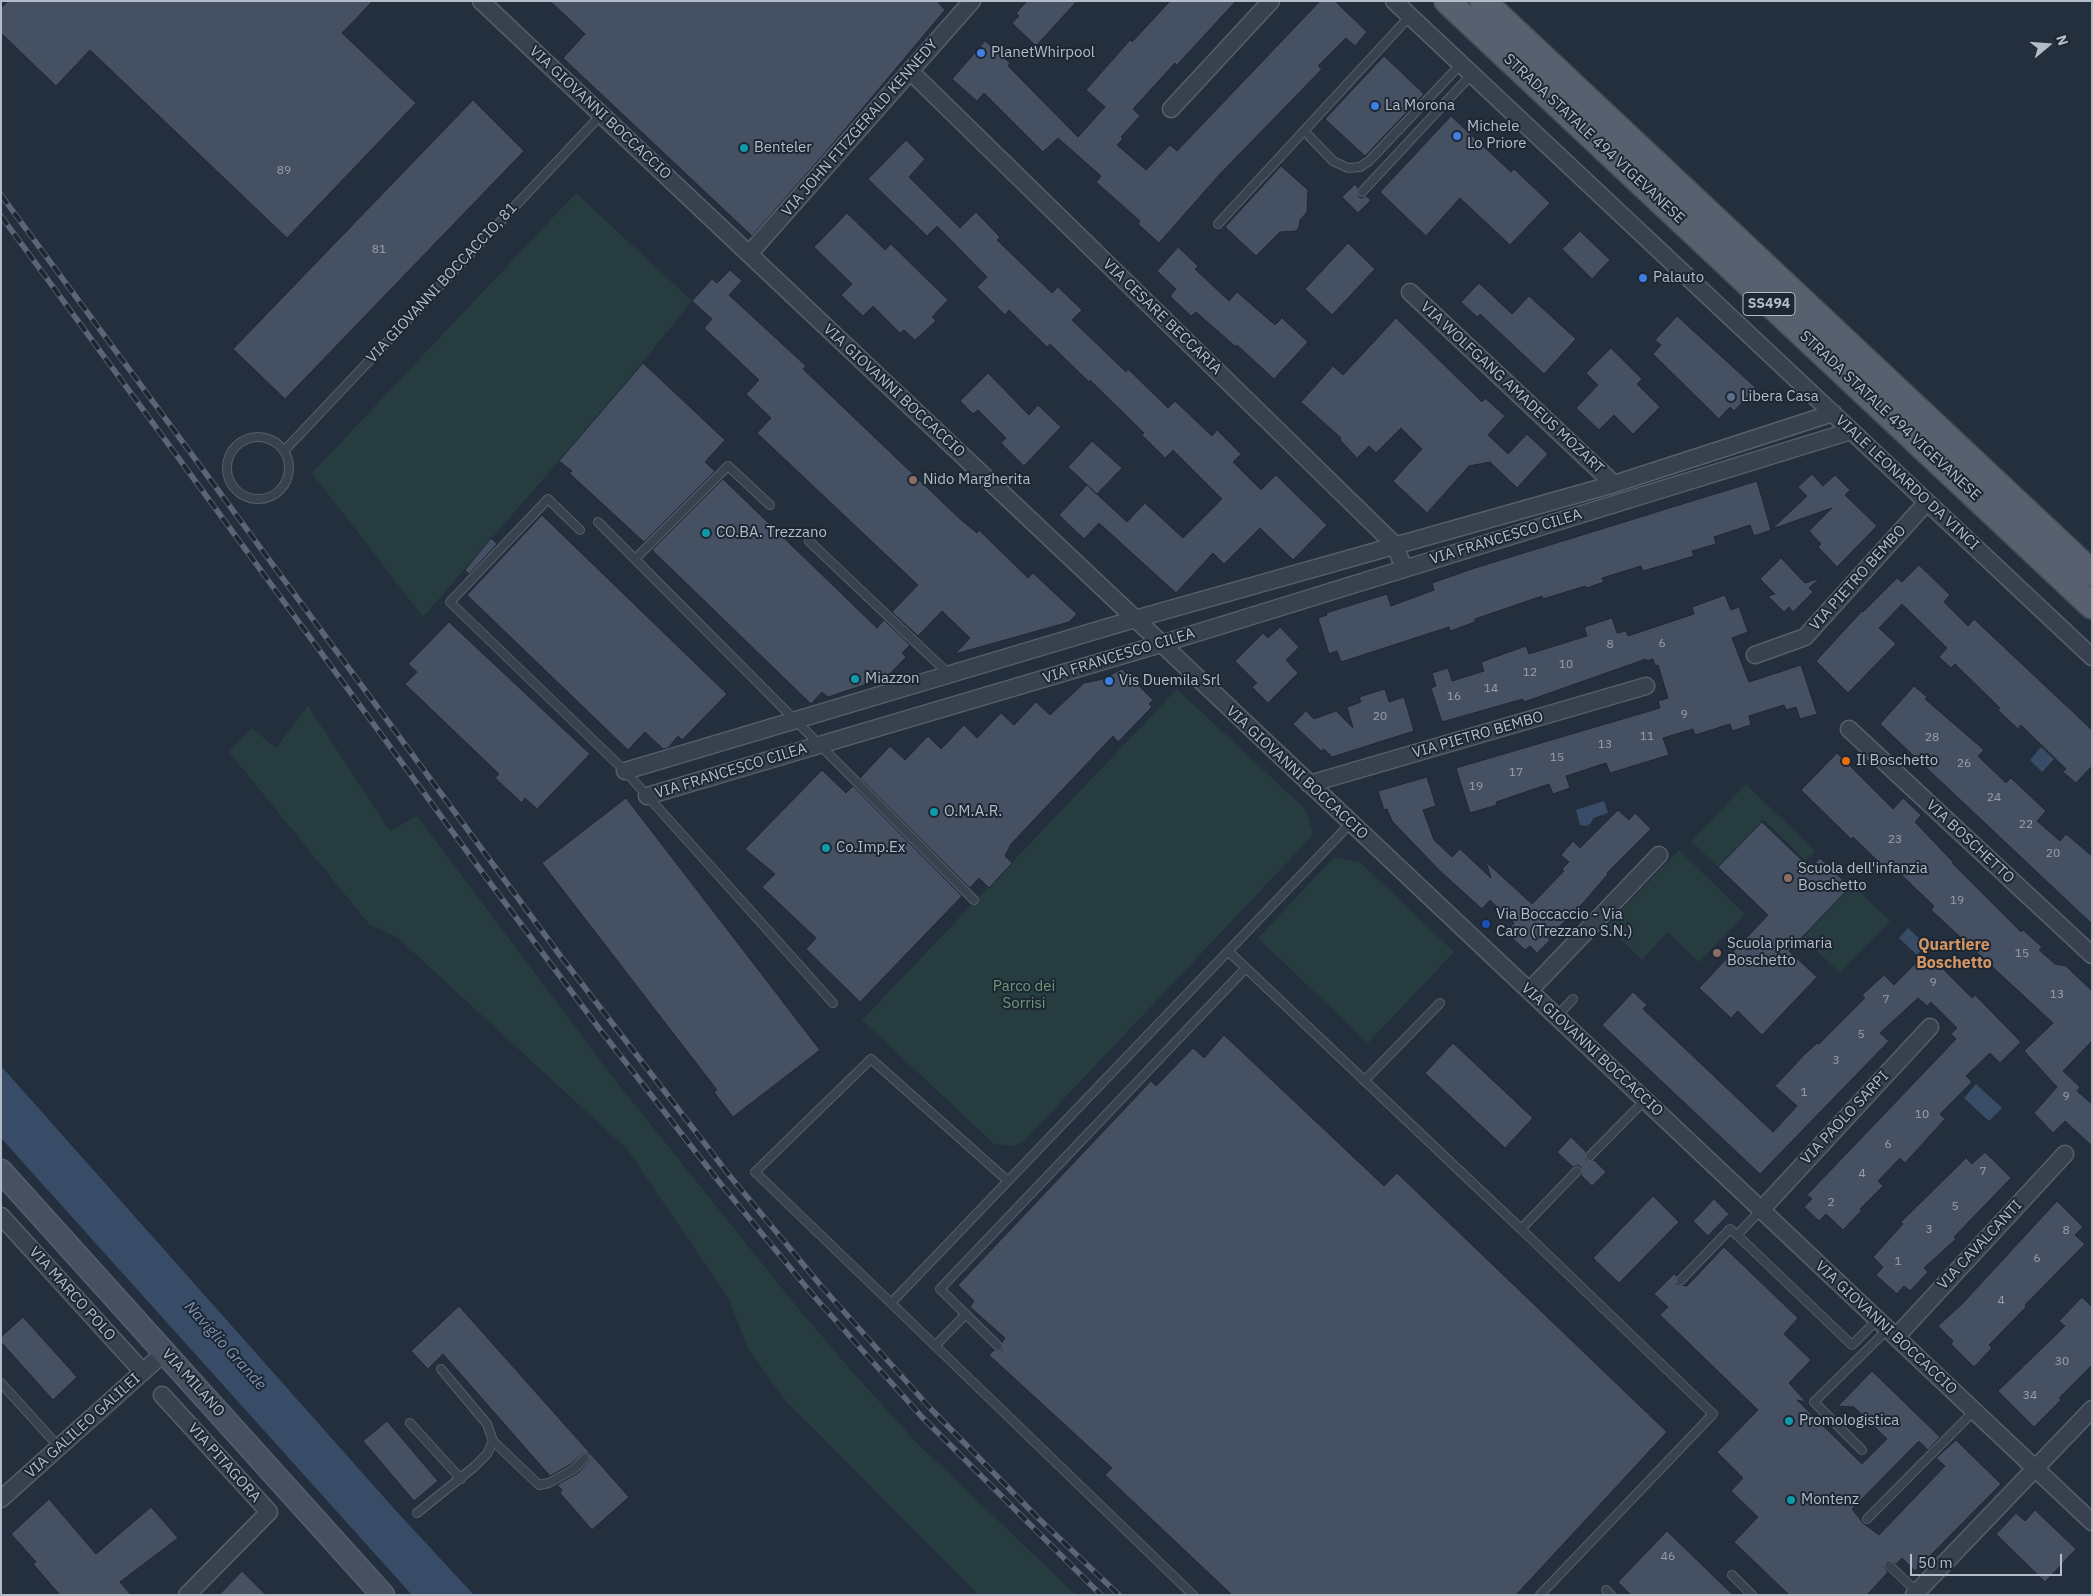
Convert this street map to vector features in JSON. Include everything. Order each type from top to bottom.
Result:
[{"type":"main road","name":"STRADA STATALE 494 VIGEVANESE","points":[[1447,1],[2092,606]]},
{"type":"main road","name":"STRADA STATALE 494 VIGEVANESE","points":[[1483,1],[2092,573]]},
{"type":"main road","name":"VIA MILANO","points":[[1,1171],[383,1595]]},
{"type":"street","name":"VIA GIOVANNI BOCCACCIO","points":[[482,1],[2092,1522]]},
{"type":"street","name":"VIA JOHN FITZGERALD KENNEDY","points":[[749,254],[972,1]]},
{"type":"street","points":[[1172,109],[1271,1]]},
{"type":"street","name":"VIALE LEONARDO DA VINCI","points":[[1394,1],[2092,657]]},
{"type":"street","name":"VIA CESARE BECCARIA","points":[[910,72],[1395,545],[1404,569]]},
{"type":"street","name":"VIA WOLFGANG AMADEUS MOZART","points":[[1410,292],[1614,484]]},
{"type":"street","name":"VIA FRANCESCO CILEA","points":[[625,771],[950,676],[1135,619],[1614,484],[1833,413]]},
{"type":"street","name":"VIA FRANCESCO CILEA","points":[[647,796],[1162,644],[1851,431]]},
{"type":"street","name":"VIA PIETRO BEMBO","points":[[1755,655],[1805,637],[1927,502]]},
{"type":"street","name":"VIA PIETRO BEMBO","points":[[1309,784],[1646,686]]},
{"type":"street","name":"VIA BOSCHETTO","points":[[1849,729],[2092,955]]},
{"type":"street","points":[[1529,991],[1659,855]]},
{"type":"street","name":"VIA PAOLO SARPI","points":[[1761,1210],[1930,1027]]},
{"type":"street","name":"VIA CAVALCANTI","points":[[1887,1329],[2065,1154]]},
{"type":"street","name":"VIA MARCO POLO","points":[[1,1216],[143,1372]]},
{"type":"street","name":"VIA GALILEO GALILEI","points":[[1,1499],[165,1352]]},
{"type":"street","name":"VIA PITAGORA","points":[[162,1394],[269,1512],[187,1595]]},
{"type":"street","points":[[1916,1594],[2092,1409]]},
{"type":"lane","points":[[1218,224],[1410,16]]},
{"type":"lane","points":[[1309,136],[1333,161],[1348,168],[1360,168],[1369,162],[1466,69]]},
{"type":"lane","points":[[1362,192],[1466,69]]},
{"type":"lane","name":"VIA GIOVANNI BOCCACCIO, 81","points":[[284,451],[601,115]]},
{"type":"lane","points":[[260,437],[277,444],[284,451],[287,460],[286,478],[275,493],[257,498],[239,492],[232,485],[228,476],[229,457],[241,442],[260,437]]},
{"type":"lane","points":[[635,559],[728,466],[770,505]]},
{"type":"lane","points":[[580,530],[548,499],[450,602],[625,771]]},
{"type":"lane","points":[[598,522],[974,900]]},
{"type":"lane","points":[[810,541],[950,676]]},
{"type":"lane","name":"VIA FRANCESCO CILEA","points":[[625,771],[647,796]]},
{"type":"lane","points":[[647,796],[833,1003]]},
{"type":"lane","points":[[891,1303],[1351,823]]},
{"type":"lane","points":[[1228,951],[1713,1414],[1540,1595]]},
{"type":"lane","points":[[998,1346],[940,1289],[1246,968]]},
{"type":"lane","points":[[1556,1017],[1573,999]]},
{"type":"lane","points":[[1364,1081],[1440,1003]]},
{"type":"lane","points":[[1008,1181],[871,1059],[755,1172],[1193,1595]]},
{"type":"lane","points":[[1590,1156],[1645,1100]]},
{"type":"lane","points":[[1521,1229],[1577,1171]]},
{"type":"lane","points":[[1736,1236],[1761,1210]]},
{"type":"lane","points":[[1681,1280],[1730,1229],[1852,1344],[1887,1329]]},
{"type":"lane","points":[[935,1346],[966,1314]]},
{"type":"lane","points":[[1862,1450],[1814,1402],[1887,1329]]},
{"type":"lane","points":[[441,1369],[487,1424],[493,1441],[539,1485],[549,1483],[574,1469],[585,1458]]},
{"type":"lane","points":[[1,1383],[59,1447]]},
{"type":"lane","points":[[1867,1519],[1974,1411]]},
{"type":"lane","points":[[410,1423],[461,1479]]},
{"type":"lane","points":[[417,1513],[461,1479],[487,1454],[493,1441]]},
{"type":"lane","points":[[1889,1565],[1916,1594]]},
{"type":"lane","points":[[1732,1575],[1752,1595]]},
{"type":"green space","points":[[576,193],[692,301],[613,399],[423,617],[312,473]]},
{"type":"green space","name":"Parco dei Sorrisi","points":[[1177,689],[1306,810],[1313,835],[1024,1141],[1013,1146],[994,1144],[862,1020]]},
{"type":"green space","points":[[308,706],[390,831],[417,816],[607,1070],[797,1307],[856,1376],[917,1443],[1076,1595],[979,1595],[784,1399],[747,1347],[729,1299],[627,1149],[398,938],[369,924],[229,752],[252,728],[276,748]]},
{"type":"green space","points":[[1746,784],[1815,851],[1806,861],[1764,820],[1718,867],[1691,841]]},
{"type":"green space","points":[[1679,850],[1745,914],[1699,962],[1668,932],[1642,960],[1606,926]]},
{"type":"green space","points":[[1334,857],[1361,863],[1454,952],[1368,1043],[1258,938]]},
{"type":"green space","points":[[1853,885],[1890,921],[1840,973],[1802,937]]},
{"type":"water","points":[[2041,747],[2054,759],[2042,772],[2030,760]]},
{"type":"water","points":[[1604,801],[1608,813],[1593,818],[1587,826],[1580,825],[1576,810]]},
{"type":"water","points":[[1908,928],[1926,945],[1917,955],[1899,938]]},
{"type":"water","name":"Naviglio Grande","points":[[1,1066],[398,1513],[474,1595],[412,1595],[1,1138]]},
{"type":"water","points":[[1976,1084],[2002,1108],[1989,1121],[1964,1098]]},
{"type":"building","points":[[8,1],[373,1],[342,33],[416,103],[287,238],[90,50],[56,86],[1,33],[1,8]]},
{"type":"building","name":"Benteler","points":[[550,1],[937,1],[945,10],[830,147],[752,236],[563,58],[585,34]]},
{"type":"building","points":[[1027,1],[1077,1],[1036,46],[1012,23],[1019,16],[1016,13]]},
{"type":"building","points":[[1170,1],[1236,1],[1133,109],[1140,116],[1121,137],[1123,139],[1117,145],[1146,170],[1170,145],[1177,151],[1320,1],[1335,1],[1367,32],[1355,46],[1346,38],[1318,66],[1322,69],[1219,175],[1159,243],[1138,224],[1140,221],[1096,182],[1101,176],[1058,138],[1043,152],[984,93],[977,101],[952,79],[985,41],[1010,63],[1008,66],[1078,137],[1105,107],[1086,90],[1130,40],[1132,42]]},
{"type":"building","name":"La Morona","points":[[1384,56],[1424,94],[1365,156],[1325,119]]},
{"type":"building","points":[[473,100],[524,151],[285,399],[233,349]]},
{"type":"building","points":[[1451,116],[1511,172],[1514,169],[1550,203],[1510,245],[1460,198],[1426,236],[1380,192]]},
{"type":"building","points":[[906,140],[925,159],[909,177],[960,228],[976,212],[1000,237],[997,240],[1052,293],[1058,287],[1082,310],[1072,320],[1126,372],[1128,369],[1168,408],[1175,401],[1212,436],[1217,430],[1241,454],[1233,462],[1261,490],[1276,475],[1327,525],[1293,560],[1260,528],[1224,564],[1213,553],[1176,593],[1099,523],[1084,539],[1059,515],[1087,485],[1127,522],[1145,503],[1183,538],[1222,499],[1173,450],[1165,458],[1142,435],[1144,433],[1050,344],[1047,347],[1009,310],[1005,315],[977,287],[987,277],[937,226],[927,236],[868,179]]},
{"type":"building","points":[[1281,166],[1308,190],[1307,212],[1300,220],[1296,231],[1280,232],[1256,256],[1225,227]]},
{"type":"building","points":[[1355,184],[1358,188],[1358,196],[1361,198],[1366,196],[1371,200],[1358,213],[1342,197]]},
{"type":"building","points":[[847,213],[885,250],[891,244],[948,300],[932,317],[936,321],[915,340],[904,330],[900,333],[873,306],[863,316],[841,295],[852,284],[814,247]]},
{"type":"building","points":[[1580,231],[1610,260],[1592,279],[1562,249]]},
{"type":"building","points":[[1348,243],[1375,269],[1332,315],[1305,289]]},
{"type":"building","points":[[1178,247],[1198,266],[1195,269],[1229,301],[1237,292],[1275,325],[1282,318],[1308,342],[1274,379],[1237,345],[1236,347],[1196,312],[1191,316],[1170,296],[1176,289],[1157,271]]},
{"type":"building","points":[[730,270],[742,281],[729,295],[806,366],[803,369],[960,519],[977,533],[979,530],[1028,578],[1033,573],[1077,614],[1069,622],[955,654],[970,638],[942,611],[918,636],[892,612],[918,585],[757,433],[771,418],[746,394],[759,380],[704,328],[712,319],[692,301],[712,279],[717,283]]},
{"type":"building","points":[[1479,283],[1512,314],[1529,296],[1576,339],[1544,374],[1480,314],[1477,317],[1461,302]]},
{"type":"building","points":[[1677,316],[1756,388],[1734,411],[1730,407],[1719,419],[1653,354],[1661,345],[1655,340]]},
{"type":"building","points":[[1396,318],[1482,402],[1485,398],[1505,416],[1488,435],[1508,454],[1527,434],[1548,454],[1517,488],[1490,462],[1469,466],[1427,513],[1393,481],[1422,449],[1401,428],[1376,453],[1369,446],[1357,458],[1340,440],[1341,438],[1301,402],[1333,366],[1343,375]]},
{"type":"building","points":[[1611,348],[1642,379],[1637,384],[1660,407],[1633,434],[1614,415],[1599,430],[1576,408],[1598,385],[1586,373]]},
{"type":"building","points":[[643,363],[725,440],[705,462],[715,471],[644,542],[569,473],[572,471],[559,461]]},
{"type":"building","points":[[988,373],[1029,415],[1038,405],[1061,427],[1024,466],[1001,443],[1006,438],[978,410],[973,414],[960,401]]},
{"type":"building","points":[[1092,441],[1122,468],[1097,494],[1068,467]]},
{"type":"building","points":[[1812,474],[1823,486],[1835,475],[1850,490],[1845,495],[1877,526],[1837,567],[1818,547],[1821,544],[1809,531],[1832,508],[1772,529],[1807,496],[1798,487]]},
{"type":"building","points":[[723,479],[877,628],[884,620],[910,645],[902,653],[906,657],[882,682],[879,680],[828,697],[822,692],[811,704],[652,550]]},
{"type":"building","points":[[1757,481],[1771,530],[1754,536],[1750,525],[1714,537],[1716,544],[1692,551],[1694,556],[1643,571],[1641,566],[1602,578],[1604,582],[1586,588],[1585,586],[1543,599],[1542,596],[1475,619],[1475,622],[1450,631],[1449,627],[1341,662],[1337,651],[1329,654],[1318,618],[1327,615],[1326,613],[1387,594],[1391,606],[1434,590],[1432,583],[1472,569]]},
{"type":"building","points":[[542,515],[727,694],[682,740],[678,736],[668,748],[663,749],[645,732],[628,750],[467,595]]},
{"type":"building","points":[[491,538],[497,544],[469,574],[465,570]]},
{"type":"building","points":[[1781,558],[1805,583],[1820,578],[1809,588],[1813,592],[1793,612],[1789,607],[1784,612],[1768,596],[1775,594],[1760,579]]},
{"type":"building","points":[[1919,565],[1950,595],[1944,602],[1968,626],[1974,619],[2092,730],[2092,766],[2076,783],[2063,772],[2066,769],[2021,725],[2018,729],[1998,710],[2000,708],[1955,664],[1951,668],[1939,657],[1947,648],[1902,604],[1879,628],[1896,644],[1848,693],[1816,661],[1862,611],[1897,578],[1902,582]]},
{"type":"building","points":[[1725,595],[1731,610],[1739,607],[1748,632],[1732,638],[1749,682],[1801,665],[1817,714],[1800,719],[1796,707],[1786,710],[1784,705],[1749,716],[1751,725],[1732,731],[1730,724],[1695,735],[1693,729],[1663,738],[1669,755],[1610,773],[1606,763],[1566,776],[1570,788],[1553,794],[1549,784],[1496,802],[1497,805],[1470,813],[1456,768],[1660,708],[1658,701],[1668,698],[1658,665],[1655,666],[1653,659],[1646,661],[1646,659],[1524,702],[1523,699],[1442,722],[1431,688],[1436,686],[1432,673],[1448,668],[1452,681],[1484,671],[1481,662],[1526,646],[1529,654],[1587,636],[1584,627],[1612,618],[1617,633],[1626,631],[1628,636],[1694,614],[1692,607]]},
{"type":"building","points":[[449,622],[590,754],[537,809],[525,798],[522,803],[495,778],[499,774],[405,684],[417,672],[408,664]]},
{"type":"building","points":[[1280,627],[1299,647],[1286,660],[1298,673],[1268,703],[1252,687],[1257,683],[1235,661],[1263,633],[1268,638]]},
{"type":"building","points":[[1122,669],[1153,700],[1149,704],[1152,707],[1118,742],[1113,736],[1011,844],[1005,856],[1012,863],[989,888],[979,878],[970,888],[860,778],[890,746],[905,760],[928,736],[941,749],[964,725],[977,738],[1001,713],[1014,725],[1036,702],[1050,715],[1084,683],[1103,679]]},
{"type":"building","points":[[1914,686],[1927,697],[1925,699],[1984,750],[1978,756],[2006,783],[2011,778],[2046,811],[2037,821],[2060,841],[2066,834],[2092,856],[2092,924],[1880,724]]},
{"type":"building","points":[[1385,689],[1389,702],[1404,697],[1414,731],[1332,757],[1324,749],[1321,751],[1293,724],[1306,711],[1314,719],[1336,711],[1353,728],[1347,707],[1361,702],[1359,697]]},
{"type":"building","points":[[1837,753],[1893,809],[1903,798],[1921,815],[1915,822],[1952,863],[2021,932],[2023,930],[2042,947],[2039,950],[2055,964],[2066,966],[2092,991],[2092,1041],[2063,1071],[2080,1087],[2077,1091],[2092,1104],[2092,1146],[2065,1121],[2053,1133],[2034,1113],[2057,1087],[2024,1051],[2053,1023],[1931,910],[1934,906],[1892,866],[1888,871],[1853,837],[1851,839],[1801,790]]},
{"type":"building","points":[[822,770],[846,793],[853,786],[962,896],[860,1002],[806,949],[816,938],[762,887],[775,874],[745,849]]},
{"type":"building","points":[[1427,777],[1436,806],[1423,810],[1434,840],[1452,857],[1460,849],[1491,878],[1486,862],[1532,904],[1564,871],[1562,869],[1569,862],[1561,855],[1573,841],[1580,848],[1618,810],[1629,820],[1635,813],[1651,829],[1607,873],[1583,903],[1548,938],[1550,940],[1537,953],[1530,946],[1525,950],[1506,932],[1514,923],[1490,900],[1482,909],[1440,871],[1392,821],[1387,809],[1384,810],[1378,791]]},
{"type":"building","points":[[626,798],[820,1050],[733,1117],[714,1092],[717,1090],[542,863]]},
{"type":"building","points":[[1762,822],[1810,868],[1820,858],[1850,887],[1789,951],[1817,977],[1762,1035],[1738,1011],[1731,1018],[1699,988],[1768,915],[1718,867]]},
{"type":"building","points":[[1921,958],[1928,966],[1934,960],[1972,998],[1975,995],[2021,1042],[2000,1063],[1990,1053],[1966,1076],[1972,1082],[1940,1114],[1945,1119],[1905,1163],[1900,1158],[1878,1181],[1883,1186],[1860,1209],[1862,1210],[1843,1230],[1826,1214],[1819,1221],[1804,1207],[1812,1199],[1807,1195],[1956,1039],[1951,1034],[1957,1028],[1931,1002],[1927,1006],[1918,998],[1880,1033],[1889,1041],[1760,1174],[1602,1025],[1633,992],[1647,1005],[1643,1009],[1773,1132],[1797,1106],[1775,1086],[1805,1054],[1817,1043],[1819,1044],[1865,998],[1862,995],[1884,975],[1894,985]]},
{"type":"building","points":[[1224,1035],[1384,1186],[1397,1173],[1667,1432],[1516,1595],[1232,1595],[1105,1475],[1112,1468],[989,1355],[994,1350],[1002,1350],[1002,1342],[1005,1338],[970,1307],[974,1301],[958,1285],[1151,1081],[1156,1086],[1193,1048],[1204,1058]]},
{"type":"building","points":[[1453,1043],[1533,1118],[1505,1148],[1425,1073]]},
{"type":"building","points":[[1571,1137],[1586,1152],[1586,1160],[1594,1160],[1606,1172],[1592,1186],[1581,1175],[1581,1167],[1578,1165],[1573,1167],[1557,1152]]},
{"type":"building","points":[[1985,1152],[2011,1178],[1954,1237],[1956,1239],[1924,1268],[1928,1272],[1910,1291],[1904,1286],[1897,1294],[1876,1275],[1883,1267],[1873,1257],[1903,1224],[1901,1222],[1966,1158],[1972,1164]]},
{"type":"building","points":[[1653,1196],[1679,1222],[1619,1283],[1593,1258]]},
{"type":"building","points":[[1714,1199],[1729,1214],[1708,1236],[1693,1221]]},
{"type":"building","points":[[2057,1201],[2083,1227],[2075,1235],[2085,1244],[2025,1305],[2026,1307],[1989,1345],[1992,1348],[1974,1367],[1951,1344],[1953,1341],[1938,1326],[1962,1304]]},
{"type":"building","points":[[1724,1247],[1798,1318],[1784,1334],[1811,1360],[1789,1383],[1806,1402],[1797,1400],[1862,1464],[1887,1439],[1854,1407],[1838,1406],[1872,1371],[1940,1437],[1928,1450],[1919,1441],[1852,1509],[1863,1523],[1879,1535],[1945,1466],[1936,1458],[1956,1440],[2001,1484],[1915,1571],[1902,1558],[1896,1564],[1888,1560],[1884,1566],[1888,1572],[1867,1595],[1789,1595],[1734,1542],[1758,1517],[1731,1491],[1743,1478],[1717,1452],[1758,1410],[1660,1315],[1668,1307],[1654,1294],[1674,1274],[1677,1276],[1677,1284],[1687,1286]]},
{"type":"building","points":[[2082,1297],[2092,1307],[2092,1365],[2059,1398],[2061,1400],[2034,1427],[1998,1391],[2065,1326],[2059,1321]]},
{"type":"building","points":[[459,1306],[629,1497],[592,1530],[560,1493],[562,1490],[557,1485],[578,1473],[590,1460],[589,1454],[583,1453],[571,1464],[550,1476],[443,1354],[428,1369],[411,1351]]},
{"type":"building","points":[[23,1317],[77,1377],[53,1400],[1,1342],[1,1337]]},
{"type":"building","points":[[387,1421],[438,1481],[414,1501],[363,1441]]},
{"type":"building","points":[[49,1499],[96,1554],[151,1507],[178,1538],[120,1582],[131,1595],[60,1595],[33,1564],[36,1562],[11,1534]]},
{"type":"building","points":[[2035,1510],[2076,1549],[2045,1582],[1996,1534],[2016,1513],[2025,1521]]},
{"type":"building","points":[[1667,1531],[1733,1595],[1631,1595],[1618,1582]]},
{"type":"building","points":[[242,1571],[266,1595],[219,1595]]},
{"type":"railway","points":[[1,195],[559,954],[729,1175],[822,1287],[930,1408],[1039,1519],[1119,1595]]},
{"type":"railway","points":[[1,216],[482,872],[598,1027],[720,1183],[812,1294],[922,1417],[1101,1595]]},
{"type":"place","name":"PlanetWhirpool","points":[[981,53]]},
{"type":"place","name":"La Morona","points":[[1375,106]]},
{"type":"place","name":"Michele Lo Priore","points":[[1457,136]]},
{"type":"place","name":"Benteler","points":[[744,148]]},
{"type":"place","name":"Palauto","points":[[1643,278]]},
{"type":"place","name":"Libera Casa","points":[[1731,397]]},
{"type":"place","name":"Nido Margherita","points":[[913,480]]},
{"type":"place","name":"CO.BA. Trezzano","points":[[706,533]]},
{"type":"place","name":"Miazzon","points":[[855,679]]},
{"type":"place","name":"Vis Duemila Srl","points":[[1109,681]]},
{"type":"place","name":"Il Boschetto","points":[[1846,761]]},
{"type":"place","name":"O.M.A.R.","points":[[934,812]]},
{"type":"place","name":"Co.Imp.Ex","points":[[826,848]]},
{"type":"place","name":"Scuola dell'infanzia Boschetto","points":[[1788,878]]},
{"type":"place","name":"Via Boccaccio - Via Caro (Trezzano S.N.)","points":[[1486,924]]},
{"type":"place","name":"Scuola primaria Boschetto","points":[[1717,953]]},
{"type":"place","name":"Promologistica","points":[[1789,1421]]},
{"type":"place","name":"Montenz","points":[[1791,1500]]},
{"type":"district","name":"Quartiere Boschetto","points":[[1954,954]]}]
